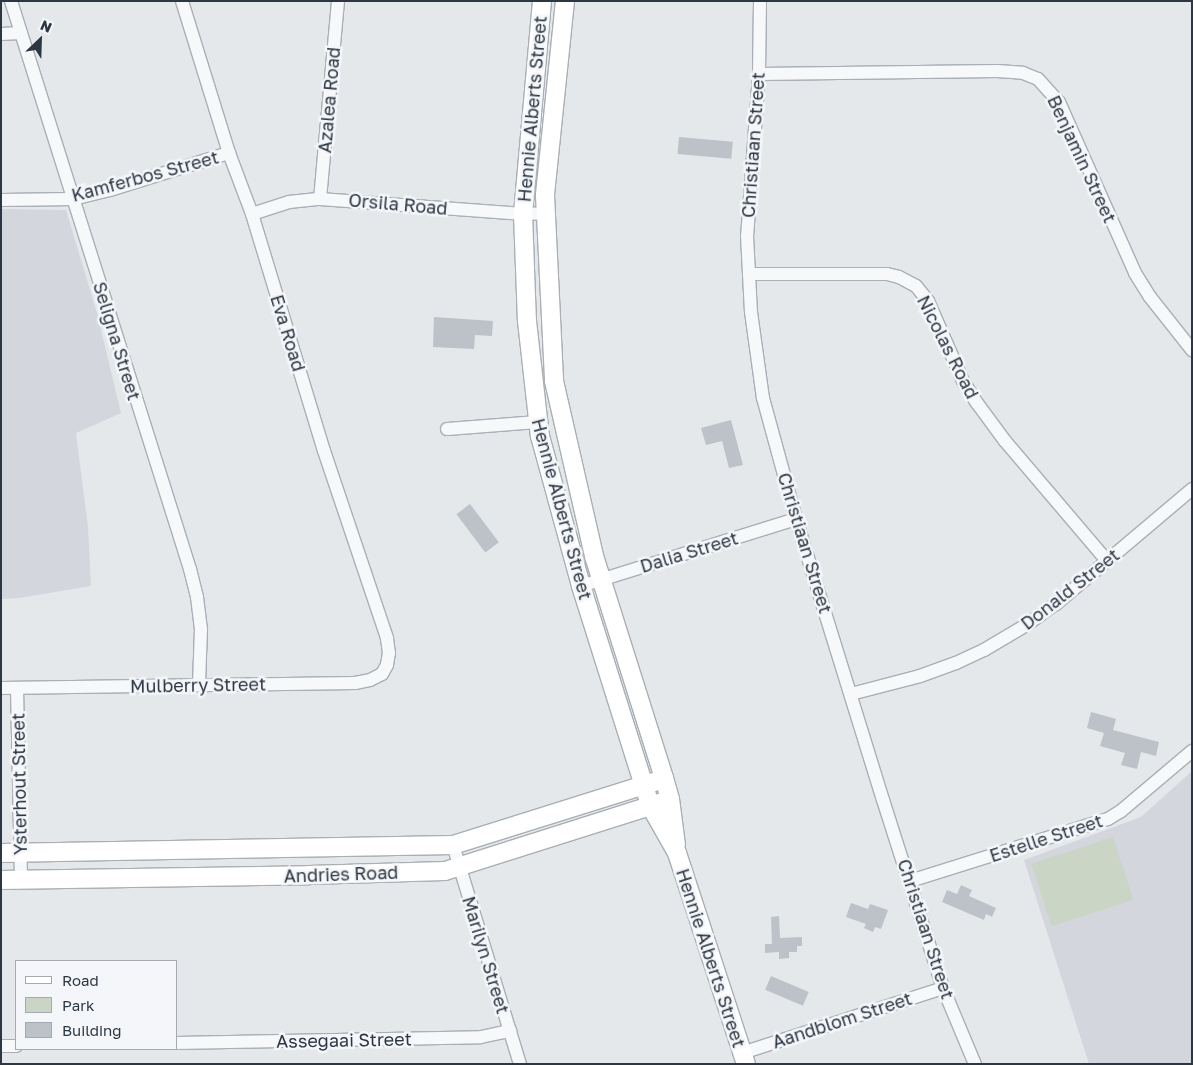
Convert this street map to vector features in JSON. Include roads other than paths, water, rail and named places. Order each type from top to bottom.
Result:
[{"type":"street","name":"Seligna Street","points":[[10,1],[190,569],[197,597],[201,629],[199,684]]},
{"type":"street","name":"Eva Road","points":[[182,1],[229,153],[252,214],[324,451],[387,638],[389,653],[387,665]]},
{"type":"street","name":"Azalea Road","points":[[320,199],[338,1]]},
{"type":"street","name":"Hennie Alberts Street","points":[[542,1],[523,214],[527,321],[538,422],[581,586],[644,786],[651,807],[677,853]]},
{"type":"street","name":"Hennie Alberts Street","points":[[565,1],[545,195],[552,357],[557,401],[600,580],[670,800],[677,853],[744,1058]]},
{"type":"street","name":"Christiaan Street","points":[[760,1],[759,74],[748,204],[751,312],[761,389],[796,519],[943,988],[975,1064]]},
{"type":"street","points":[[1,34],[21,33]]},
{"type":"street","name":"Benjamin Street","points":[[759,74],[997,71],[1022,73],[1038,79],[1059,102],[1135,273],[1150,297],[1192,350]]},
{"type":"street","name":"Kamferbos Street","points":[[1,200],[73,199],[110,190],[229,153]]},
{"type":"street","name":"Orsila Road","points":[[252,214],[289,202],[320,199],[523,214],[546,213]]},
{"type":"street","name":"Nicolas Road","points":[[749,274],[887,274],[899,277],[916,286],[928,301],[963,381],[976,403],[1005,441],[1107,561]]},
{"type":"street","points":[[448,429],[538,422]]},
{"type":"street","name":"Donald Street","points":[[851,694],[920,676],[984,650],[1056,604],[1192,489]]},
{"type":"street","name":"Dalia Street","points":[[581,586],[796,519]]},
{"type":"street","name":"Mulberry Street","points":[[1,688],[355,683],[370,680],[382,674],[387,665]]},
{"type":"street","name":"Ysterhout Street","points":[[18,688],[22,880]]},
{"type":"street","name":"Estelle Street","points":[[910,880],[1108,819],[1121,811],[1192,751]]},
{"type":"street","name":"Andries Road","points":[[1,853],[453,845],[644,786],[664,778]]},
{"type":"street","name":"Andries Road","points":[[1,880],[310,876],[445,871],[670,800]]},
{"type":"street","name":"Marilyn Street","points":[[453,845],[520,1064]]},
{"type":"street","name":"Aandblom Street","points":[[744,1058],[943,988]]},
{"type":"street","name":"Assegaai Street","points":[[178,1042],[481,1038],[510,1031]]},
{"type":"street","points":[[1,1046],[15,1046]]}]
